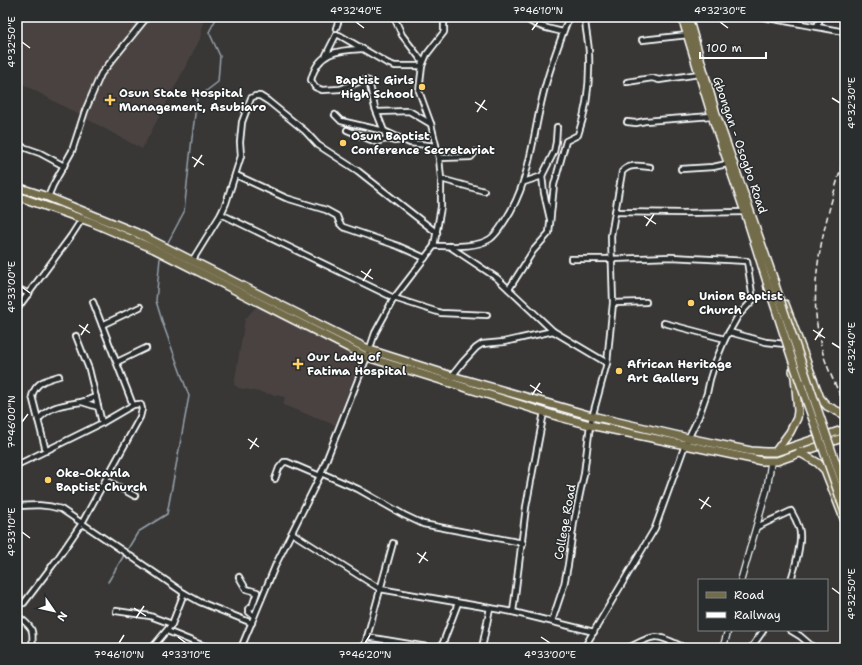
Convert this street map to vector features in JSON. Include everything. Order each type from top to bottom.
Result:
[{"type":"main road","name":"Gbongan - Osogbo Road","points":[[682,17],[727,164],[770,281]]},
{"type":"main road","name":"Gbongan - Osogbo Road","points":[[688,17],[716,114],[746,197],[770,281]]},
{"type":"main road","points":[[17,187],[93,214],[367,357],[544,412],[590,425],[686,442],[766,452],[776,452],[845,429]]},
{"type":"main road","points":[[17,196],[82,218],[155,246]]},
{"type":"main road","points":[[168,252],[192,261],[370,350],[452,376],[686,442],[771,462],[845,437]]},
{"type":"main road","points":[[770,281],[769,297],[795,377],[798,411],[796,422],[776,452]]},
{"type":"main road","points":[[770,281],[786,306],[820,398],[827,406],[845,415]]},
{"type":"main road","points":[[770,281],[845,490]]},
{"type":"main road","points":[[770,281],[792,360],[845,512]]},
{"type":"main road","points":[[799,452],[818,463],[825,470],[845,521]]},
{"type":"main road","points":[[845,460],[845,476]]},
{"type":"street","points":[[48,197],[77,139],[84,111],[101,74],[147,17]]},
{"type":"street","points":[[336,28],[340,17]]},
{"type":"street","points":[[241,648],[276,564],[321,475],[370,350],[377,328],[394,298],[434,246],[441,207],[439,158],[431,124],[419,91],[422,61],[402,35],[394,17]]},
{"type":"street","points":[[422,66],[427,54],[444,32],[444,17]]},
{"type":"street","points":[[524,17],[528,21],[563,32]]},
{"type":"street","points":[[434,246],[481,243],[490,239],[513,209],[524,182],[543,95],[569,17]]},
{"type":"street","points":[[509,289],[533,251],[547,237],[550,230],[554,185],[566,141],[578,135],[584,116],[588,92],[590,53],[585,30],[585,17]]},
{"type":"street","points":[[763,17],[845,32]]},
{"type":"street","points":[[817,26],[821,17]]},
{"type":"street","points":[[326,55],[337,35],[395,66],[422,66]]},
{"type":"street","points":[[642,40],[688,35]]},
{"type":"street","points":[[362,48],[342,50],[326,55],[321,59],[310,80],[314,87],[322,90],[340,89],[366,80],[369,81],[376,112],[387,139]]},
{"type":"street","points":[[627,82],[652,78],[660,80],[699,74]]},
{"type":"street","points":[[192,261],[221,214],[236,176],[241,156],[240,142],[242,122],[251,98],[255,96],[260,96],[305,131],[318,145],[358,171],[437,232]]},
{"type":"street","points":[[376,112],[409,111],[431,124]]},
{"type":"street","points":[[335,115],[341,121],[384,131],[410,143],[436,146]]},
{"type":"street","points":[[627,122],[636,123],[712,116]]},
{"type":"street","points":[[550,221],[542,176],[554,152],[557,127]]},
{"type":"street","points":[[347,130],[376,142],[387,139],[394,141],[402,140]]},
{"type":"street","points":[[17,145],[40,152],[64,166]]},
{"type":"street","points":[[439,158],[471,156],[475,152]]},
{"type":"street","points":[[681,169],[713,167],[727,164]]},
{"type":"street","name":"College Road","points":[[552,621],[564,585],[585,467],[590,425],[607,363],[613,303],[611,236],[622,172],[626,168],[633,166],[650,167]]},
{"type":"street","points":[[236,176],[286,198],[330,212],[337,216],[343,227],[398,246],[425,258]]},
{"type":"street","points":[[524,182],[542,176]]},
{"type":"street","points":[[441,179],[484,191]]},
{"type":"street","points":[[615,212],[745,212]]},
{"type":"street","points":[[221,214],[394,298],[441,313],[487,315]]},
{"type":"street","points":[[17,309],[71,236],[82,218]]},
{"type":"street","points":[[449,246],[491,274],[509,289],[553,332],[607,363]]},
{"type":"street","points":[[571,259],[671,257],[747,261],[753,300],[738,316],[725,339],[715,363],[699,416],[686,442],[655,528],[584,648]]},
{"type":"street","points":[[17,288],[29,294]]},
{"type":"street","points":[[93,302],[133,405]]},
{"type":"street","points":[[613,303],[646,302]]},
{"type":"street","points":[[102,325],[140,307]]},
{"type":"street","points":[[664,323],[725,339]]},
{"type":"street","points":[[452,376],[476,348],[482,344],[504,342],[553,332]]},
{"type":"street","points":[[729,332],[766,342],[785,344]]},
{"type":"street","points":[[76,336],[89,369],[102,423]]},
{"type":"street","points":[[117,362],[146,348]]},
{"type":"street","points":[[46,451],[32,396],[35,388],[41,382],[59,376]]},
{"type":"street","points":[[38,420],[46,412],[59,405],[82,402],[96,397]]},
{"type":"street","points":[[82,402],[98,407]]},
{"type":"street","points":[[17,465],[102,423],[133,405],[141,405],[142,414],[82,523],[24,603],[17,605]]},
{"type":"street","points":[[513,612],[523,544],[526,507],[544,412]]},
{"type":"street","points":[[275,479],[279,468],[284,462],[287,462],[358,489],[423,524],[523,544]]},
{"type":"street","points":[[741,579],[770,477],[771,462]]},
{"type":"street","points":[[106,480],[136,496]]},
{"type":"street","points":[[17,506],[37,504],[61,509],[184,593],[200,602],[252,623]]},
{"type":"street","points":[[757,527],[791,511],[800,529],[796,565],[791,579]]},
{"type":"street","points":[[292,533],[380,589],[513,612],[594,632]]},
{"type":"street","points":[[364,648],[393,543]]},
{"type":"street","points":[[239,577],[246,589],[257,592],[252,607],[248,609],[254,616]]},
{"type":"street","points":[[152,648],[172,624],[184,593]]},
{"type":"street","points":[[441,648],[458,603]]},
{"type":"street","points":[[482,648],[490,608]]},
{"type":"street","points":[[116,611],[150,616],[172,624]]},
{"type":"street","points":[[17,614],[31,628],[33,634],[32,648]]},
{"type":"street","points":[[167,631],[209,648]]},
{"type":"street","points":[[723,648],[728,631]]},
{"type":"street","points":[[751,648],[762,631]]},
{"type":"street","points":[[792,631],[814,648]]},
{"type":"street","points":[[367,637],[433,648]]},
{"type":"street","points":[[628,648],[649,638],[660,638],[685,648]]},
{"type":"shaded area","name":"Osun State Hospital Management, Asubiaro","points":[[17,17],[204,17],[200,39],[142,149],[17,81]]},
{"type":"shaded area","name":"Our Lady of Fatima Hospital","points":[[257,306],[358,356],[360,361],[358,367],[335,425],[283,405],[285,397],[239,388],[234,385],[245,319]]},
{"type":"waterway","points":[[166,246],[184,212],[197,98],[218,82],[220,56],[209,32],[217,17]]},
{"type":"waterway","points":[[108,582],[138,532],[167,514],[189,396],[156,301],[160,258],[162,255]]},
{"type":"railway","points":[[845,155],[825,225],[820,249],[815,298],[817,322],[823,354],[845,405]]},
{"type":"place","name":"Baptist Girls High School","points":[[422,87]]},
{"type":"place","name":"Osun State Hospital Management, Asubiaro","points":[[110,100]]},
{"type":"place","name":"Osun Baptist Conference Secretariat","points":[[343,143]]},
{"type":"place","name":"Union Baptist Church","points":[[691,303]]},
{"type":"place","name":"Our Lady of Fatima Hospital","points":[[298,364]]},
{"type":"place","name":"African Heritage Art Gallery","points":[[619,371]]},
{"type":"place","name":"Oke-Okanla Baptist Church","points":[[48,480]]}]
